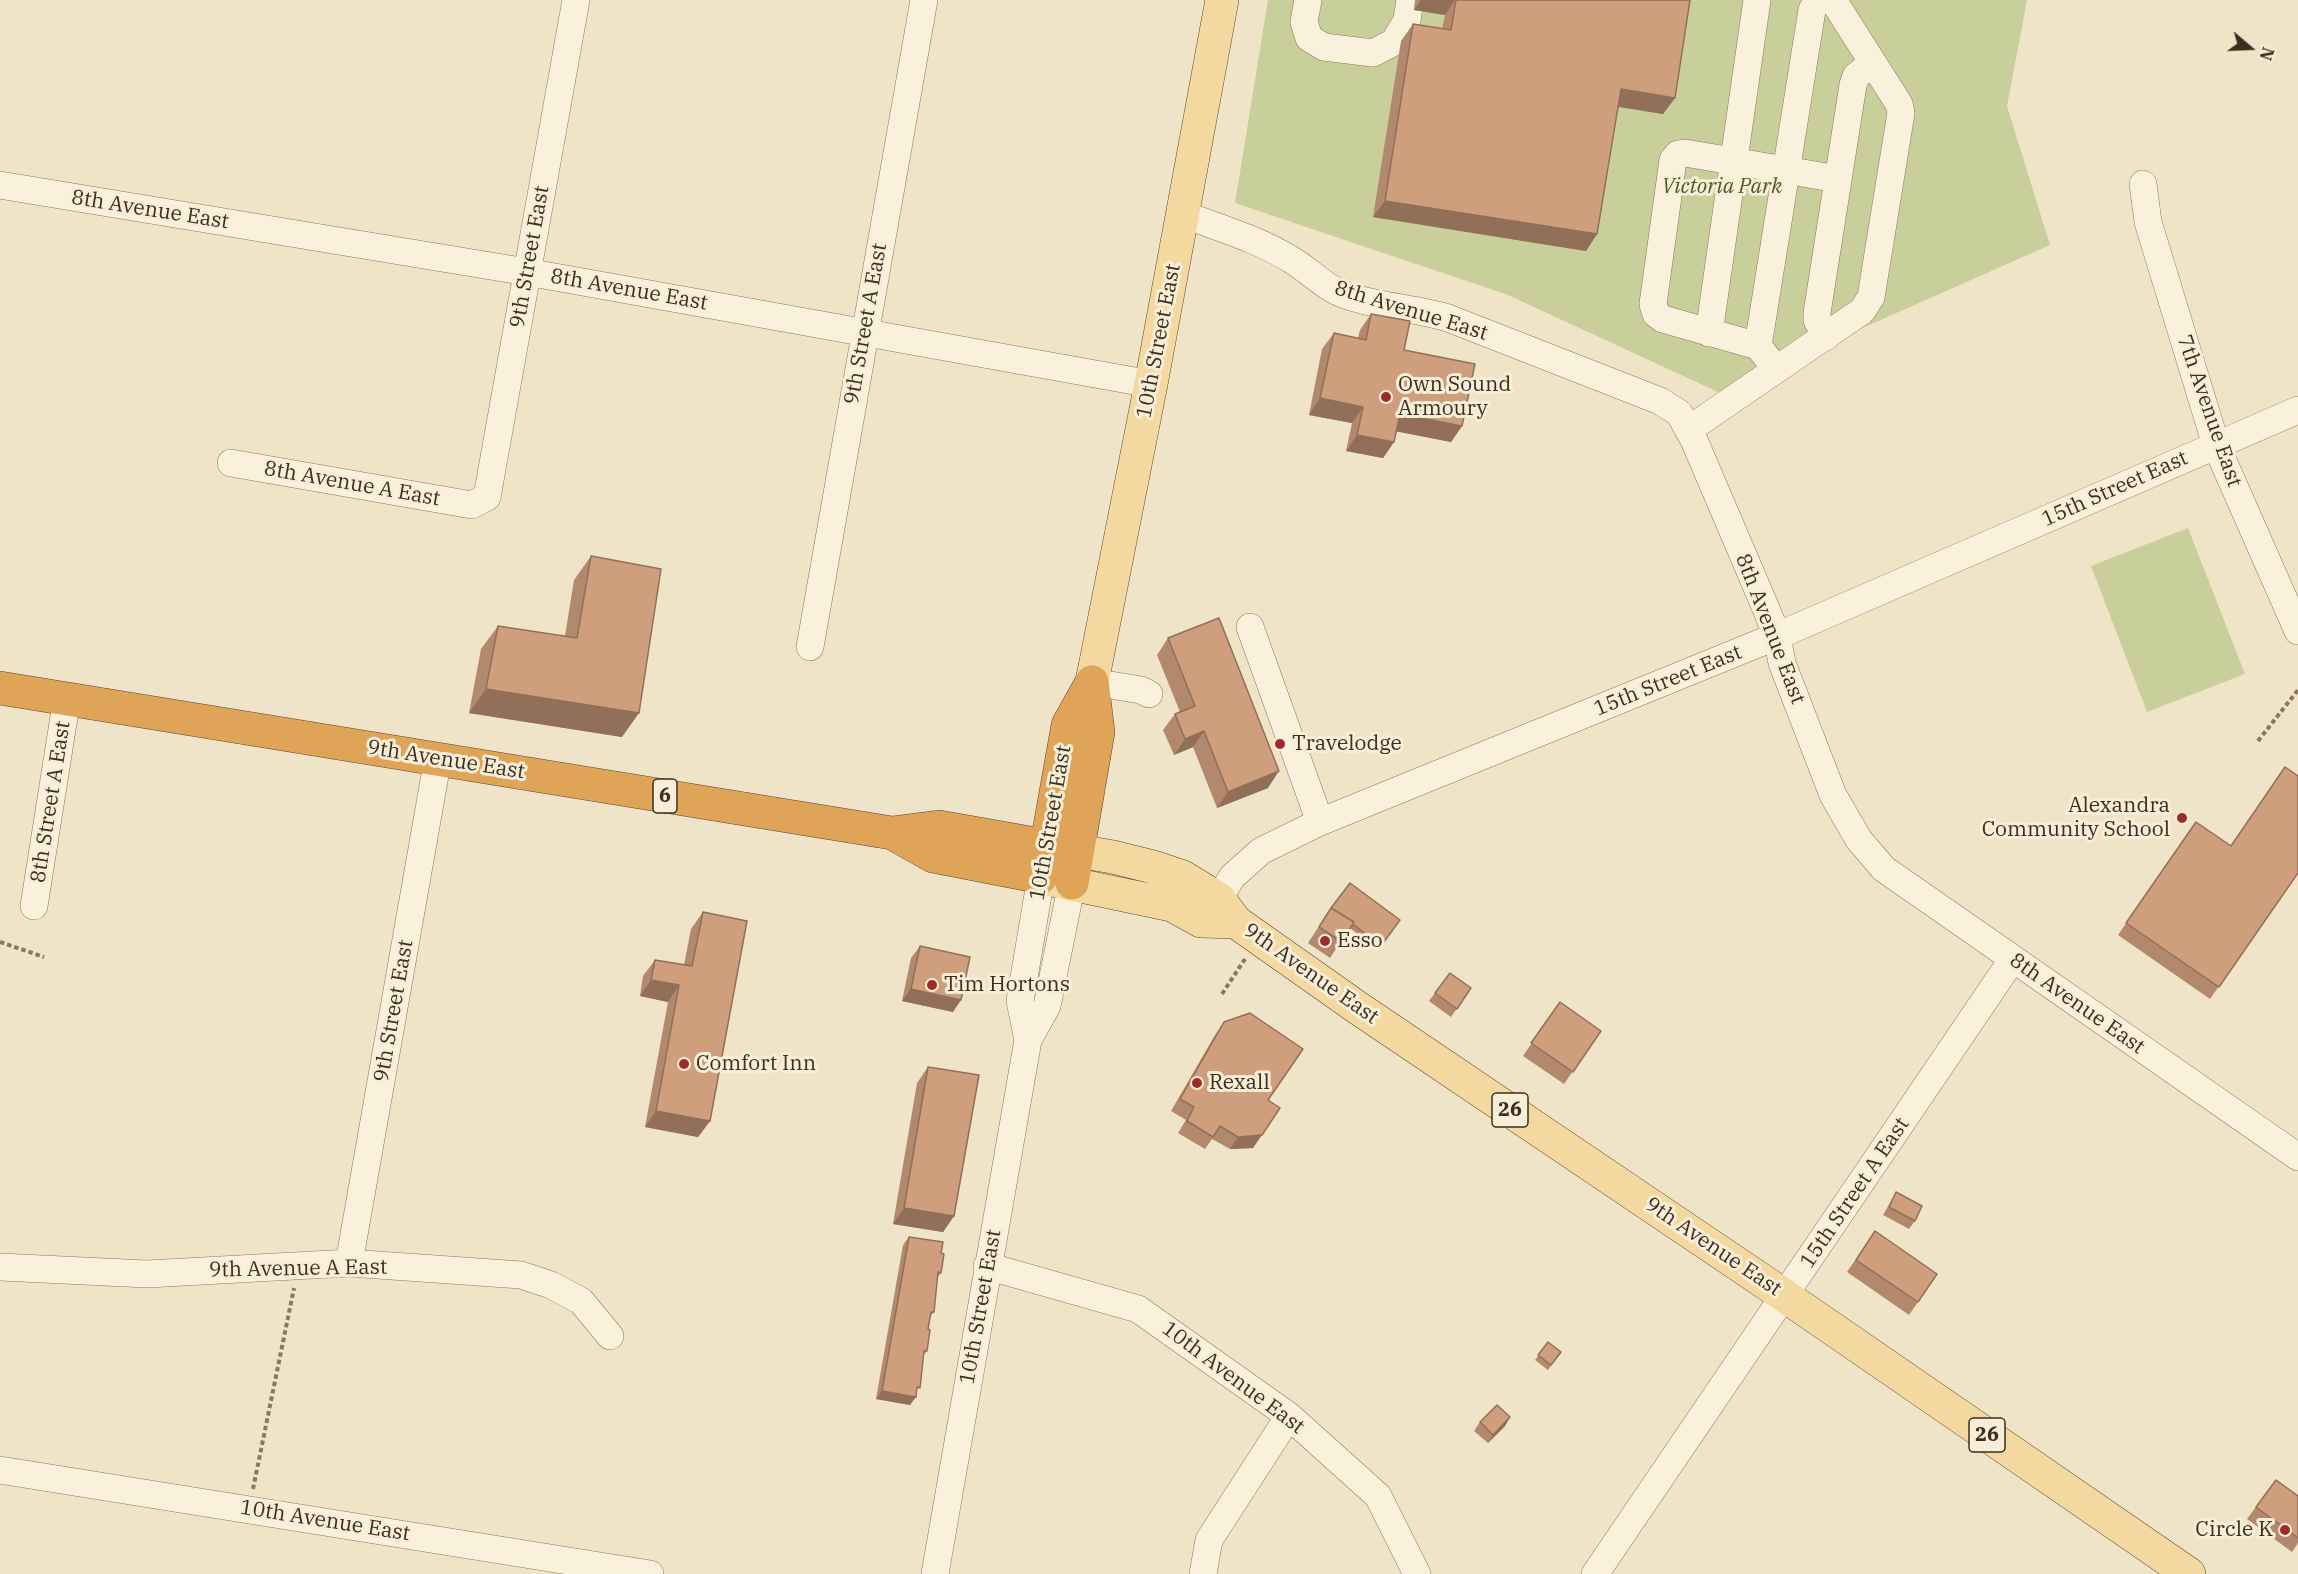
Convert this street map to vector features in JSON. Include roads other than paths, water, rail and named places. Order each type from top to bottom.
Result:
[{"type":"highway","name":"10th Street East","points":[[1060,864],[1068,725],[1092,682]]},
{"type":"highway","name":"9th Avenue East","points":[[0,688],[892,832],[939,827],[1060,864]]},
{"type":"main road","name":"10th Street East","points":[[1092,682],[1151,384],[1222,0]]},
{"type":"main road","name":"9th Avenue East","points":[[1060,864],[1172,905],[1202,921],[1238,919],[1368,1014],[1785,1296],[2189,1574]]},
{"type":"street","name":"9th Street East","points":[[472,505],[488,497],[576,0]]},
{"type":"street","name":"9th Street A East","points":[[810,647],[924,0]]},
{"type":"street","points":[[1308,0],[1304,22],[1309,39],[1324,47],[1373,52],[1394,42],[1407,20],[1410,0]]},
{"type":"street","points":[[1709,333],[1758,0]]},
{"type":"street","points":[[1758,346],[1812,10],[1818,0]]},
{"type":"street","points":[[1688,430],[1862,311],[1871,297],[1901,113],[1899,104],[1833,0]]},
{"type":"street","points":[[1826,337],[1817,320],[1817,313],[1853,85],[1856,76],[1873,63]]},
{"type":"street","points":[[1776,369],[1758,346],[1663,319],[1656,314],[1653,304],[1673,160],[1678,154],[1685,153],[1838,179]]},
{"type":"street","name":"7th Avenue East","points":[[2143,184],[2148,222],[2216,445],[2298,631]]},
{"type":"street","name":"8th Avenue East","points":[[0,185],[527,272],[1151,384]]},
{"type":"street","name":"8th Avenue East","points":[[1183,214],[1273,249],[1292,260],[1328,288],[1349,297],[1448,318],[1660,401],[1678,413],[1688,430],[1777,636],[1782,663],[1833,795],[1859,840],[1884,869],[2298,1157]]},
{"type":"street","name":"15th Street East","points":[[1238,919],[1232,877],[1261,851],[1320,822],[1777,636],[2298,410]]},
{"type":"street","name":"8th Avenue A East","points":[[231,463],[472,505]]},
{"type":"street","points":[[1250,627],[1320,822]]},
{"type":"street","points":[[1092,682],[1141,690],[1149,694]]},
{"type":"street","name":"8th Street A East","points":[[34,906],[67,698]]},
{"type":"street","name":"9th Street East","points":[[349,1263],[438,758]]},
{"type":"street","name":"10th Street East","points":[[934,1574],[1028,1040],[1020,1001],[1060,864]]},
{"type":"street","name":"15th Street A East","points":[[1595,1574],[2012,960]]},
{"type":"street","name":"9th Avenue A East","points":[[0,1267],[147,1274],[349,1263],[521,1275],[551,1285],[581,1301],[610,1336]]},
{"type":"street","name":"10th Avenue East","points":[[987,1266],[1138,1308],[1289,1416],[1378,1497],[1417,1574]]},
{"type":"street","points":[[1203,1574],[1209,1540],[1289,1416]]},
{"type":"street","name":"10th Avenue East","points":[[0,1470],[650,1574]]},
{"type":"place","name":"Own Sound Armoury","points":[[1386,397]]},
{"type":"place","name":"Travelodge","points":[[1280,744]]},
{"type":"place","name":"Alexandra Community School","points":[[2182,818]]},
{"type":"place","name":"Esso","points":[[1325,941]]},
{"type":"place","name":"Tim Hortons","points":[[932,985]]},
{"type":"place","name":"Comfort Inn","points":[[684,1064]]},
{"type":"place","name":"Rexall","points":[[1197,1083]]},
{"type":"place","name":"Circle K","points":[[2285,1530]]},
{"type":"park label","name":"Victoria Park","points":[[1722,187]]}]
